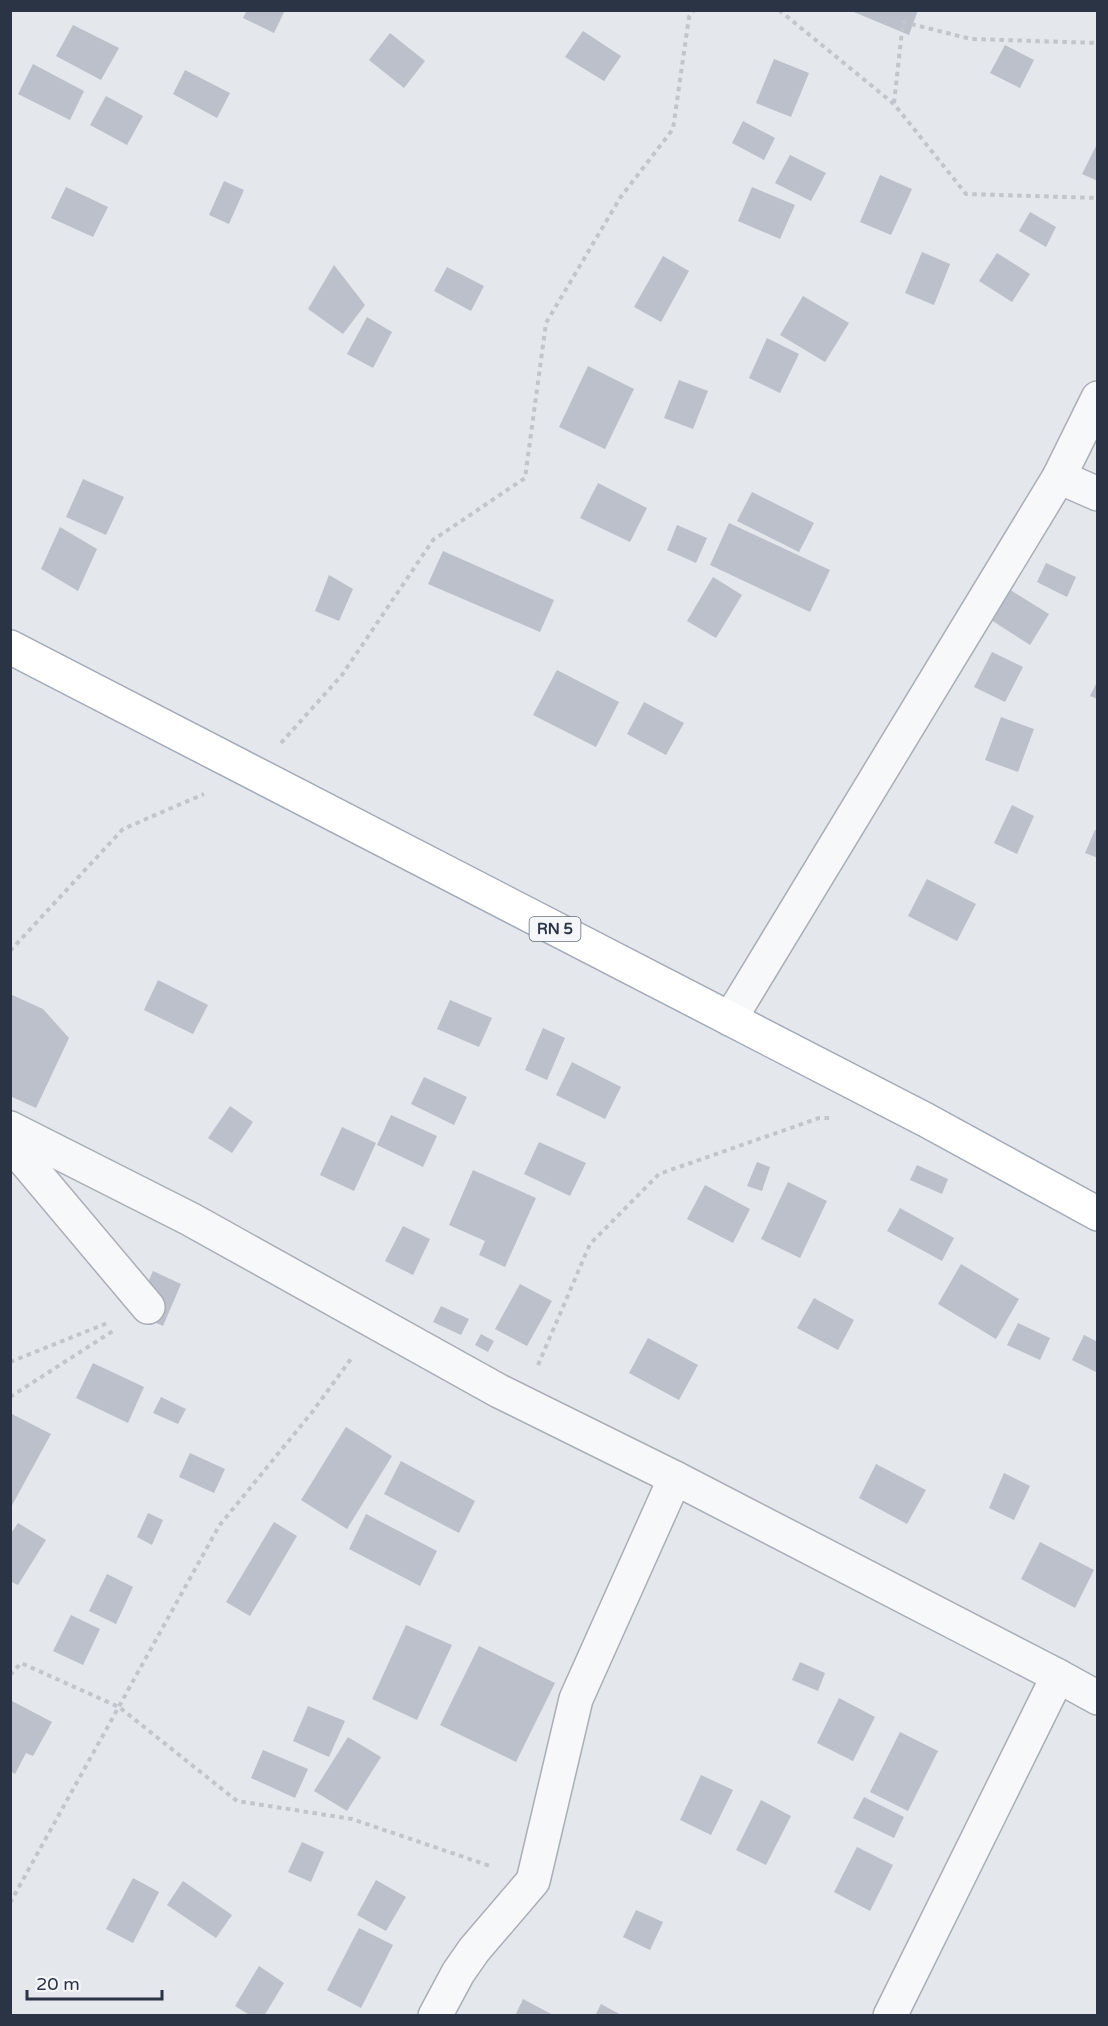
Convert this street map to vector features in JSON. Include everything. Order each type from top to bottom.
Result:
[{"type":"main road","name":"RN 5","points":[[10,646],[926,1120],[1098,1214]]},
{"type":"street","points":[[730,1019],[1059,477],[1098,398]]},
{"type":"street","points":[[1059,477],[1098,494]]},
{"type":"street","points":[[10,1128],[190,1219],[499,1391],[675,1478],[1098,1698]]},
{"type":"street","points":[[10,1143],[148,1307]]},
{"type":"street","points":[[435,2016],[458,1973],[474,1950],[534,1881],[576,1699],[675,1478]]},
{"type":"street","points":[[890,2016],[1058,1676]]},
{"type":"path","points":[[10,951],[123,829],[254,773],[342,675],[433,540],[525,478],[546,323],[620,198],[673,129],[689,17],[694,10]]},
{"type":"path","points":[[779,10],[894,104],[966,194],[1098,198]]},
{"type":"path","points":[[894,104],[903,22],[971,39],[1098,43]]},
{"type":"path","points":[[499,1391],[538,1365],[590,1244],[659,1174],[819,1118],[843,1118]]},
{"type":"path","points":[[10,1362],[148,1307]]},
{"type":"path","points":[[10,1397],[148,1307]]},
{"type":"path","points":[[10,1903],[219,1526],[313,1411],[376,1323]]},
{"type":"path","points":[[10,1675],[21,1663],[119,1707],[237,1801],[352,1819],[534,1881]]},
{"type":"building","points":[[247,10],[285,10],[274,33],[243,18]]},
{"type":"building","points":[[849,10],[918,10],[909,35]]},
{"type":"building","points":[[73,25],[119,48],[101,80],[56,56]]},
{"type":"building","points":[[583,31],[621,56],[604,81],[565,57]]},
{"type":"building","points":[[390,33],[425,61],[404,88],[369,60]]},
{"type":"building","points":[[1005,45],[1034,60],[1020,88],[990,73]]},
{"type":"building","points":[[774,59],[809,73],[791,117],[756,103]]},
{"type":"building","points":[[33,64],[84,91],[70,120],[18,94]]},
{"type":"building","points":[[185,70],[230,93],[217,118],[173,94]]},
{"type":"building","points":[[106,96],[143,116],[127,145],[90,125]]},
{"type":"building","points":[[743,121],[775,138],[764,160],[732,143]]},
{"type":"building","points":[[1098,142],[1098,181],[1082,174]]},
{"type":"building","points":[[790,155],[826,173],[811,201],[775,183]]},
{"type":"building","points":[[880,175],[912,189],[891,235],[860,222]]},
{"type":"building","points":[[224,181],[244,190],[229,224],[209,215]]},
{"type":"building","points":[[66,187],[108,207],[93,237],[51,218]]},
{"type":"building","points":[[752,187],[795,205],[780,239],[738,221]]},
{"type":"building","points":[[1030,212],[1056,227],[1046,247],[1019,231]]},
{"type":"building","points":[[922,252],[950,264],[934,305],[905,293]]},
{"type":"building","points":[[997,253],[1030,274],[1012,302],[979,281]]},
{"type":"building","points":[[663,256],[689,271],[661,322],[634,307]]},
{"type":"building","points":[[334,265],[365,305],[343,334],[308,309]]},
{"type":"building","points":[[447,267],[484,286],[471,311],[434,291]]},
{"type":"building","points":[[803,296],[849,323],[825,362],[780,335]]},
{"type":"building","points":[[367,317],[392,332],[373,368],[347,354]]},
{"type":"building","points":[[767,338],[799,354],[780,393],[749,378]]},
{"type":"building","points":[[588,366],[634,389],[605,449],[559,427]]},
{"type":"building","points":[[679,380],[708,391],[693,429],[664,418]]},
{"type":"building","points":[[83,479],[124,497],[106,535],[66,517]]},
{"type":"building","points":[[598,483],[647,508],[630,542],[580,518]]},
{"type":"building","points":[[752,492],[814,523],[799,552],[737,521]]},
{"type":"building","points":[[729,523],[830,570],[810,612],[710,565]]},
{"type":"building","points":[[677,525],[707,538],[696,563],[667,550]]},
{"type":"building","points":[[60,527],[97,549],[78,591],[41,569]]},
{"type":"building","points":[[443,551],[554,600],[540,632],[428,584]]},
{"type":"building","points":[[1046,563],[1076,577],[1067,597],[1037,582]]},
{"type":"building","points":[[329,575],[353,589],[339,621],[315,611]]},
{"type":"building","points":[[713,577],[742,595],[716,638],[687,621]]},
{"type":"building","points":[[1007,588],[1049,614],[1030,645],[988,618]]},
{"type":"building","points":[[992,652],[1023,667],[1005,702],[974,687]]},
{"type":"building","points":[[557,670],[619,702],[596,747],[533,715]]},
{"type":"building","points":[[1098,680],[1098,699],[1090,696]]},
{"type":"building","points":[[644,702],[684,723],[666,755],[627,734]]},
{"type":"building","points":[[1001,717],[1034,729],[1018,772],[985,760]]},
{"type":"building","points":[[1012,805],[1034,816],[1017,854],[994,843]]},
{"type":"building","points":[[1095,830],[1098,831],[1098,858],[1085,853]]},
{"type":"building","points":[[927,879],[976,904],[957,941],[908,916]]},
{"type":"building","points":[[158,980],[208,1005],[193,1034],[144,1010]]},
{"type":"building","points":[[10,994],[43,1009],[69,1038],[36,1108],[10,1096]]},
{"type":"building","points":[[450,1000],[492,1018],[479,1047],[437,1029]]},
{"type":"building","points":[[543,1028],[565,1038],[547,1080],[525,1070]]},
{"type":"building","points":[[572,1062],[621,1087],[605,1119],[556,1095]]},
{"type":"building","points":[[424,1077],[467,1097],[454,1125],[411,1104]]},
{"type":"building","points":[[230,1106],[253,1122],[232,1153],[208,1138]]},
{"type":"building","points":[[391,1115],[437,1136],[423,1167],[377,1145]]},
{"type":"building","points":[[342,1127],[376,1143],[354,1191],[320,1175]]},
{"type":"building","points":[[539,1142],[586,1163],[570,1196],[524,1174]]},
{"type":"building","points":[[757,1162],[770,1167],[762,1191],[747,1186]]},
{"type":"building","points":[[917,1165],[948,1179],[942,1194],[910,1180]]},
{"type":"building","points":[[473,1170],[536,1198],[505,1267],[479,1255],[485,1241],[449,1225]]},
{"type":"building","points":[[788,1182],[827,1201],[800,1258],[761,1239]]},
{"type":"building","points":[[705,1185],[750,1209],[733,1243],[687,1219]]},
{"type":"building","points":[[900,1208],[954,1238],[942,1261],[887,1231]]},
{"type":"building","points":[[403,1226],[430,1239],[413,1275],[385,1261]]},
{"type":"building","points":[[961,1264],[1019,1299],[996,1339],[938,1304]]},
{"type":"building","points":[[153,1271],[181,1284],[163,1326],[134,1313]]},
{"type":"building","points":[[520,1284],[552,1301],[527,1346],[495,1329]]},
{"type":"building","points":[[814,1298],[854,1320],[838,1350],[797,1328]]},
{"type":"building","points":[[441,1306],[469,1319],[461,1335],[433,1322]]},
{"type":"building","points":[[1018,1323],[1050,1338],[1040,1360],[1007,1345]]},
{"type":"building","points":[[481,1334],[494,1341],[488,1352],[475,1345]]},
{"type":"building","points":[[1084,1335],[1098,1342],[1098,1373],[1072,1360]]},
{"type":"building","points":[[648,1338],[698,1365],[679,1400],[629,1373]]},
{"type":"building","points":[[93,1363],[144,1387],[128,1423],[76,1398]]},
{"type":"building","points":[[161,1397],[186,1409],[178,1424],[153,1413]]},
{"type":"building","points":[[12,1414],[51,1434],[10,1509],[10,1417]]},
{"type":"building","points":[[346,1427],[392,1456],[347,1529],[301,1500]]},
{"type":"building","points":[[190,1453],[225,1469],[214,1493],[179,1477]]},
{"type":"building","points":[[401,1461],[475,1501],[459,1533],[384,1494]]},
{"type":"building","points":[[876,1464],[926,1490],[907,1524],[859,1498]]},
{"type":"building","points":[[1004,1473],[1030,1486],[1014,1520],[989,1508]]},
{"type":"building","points":[[148,1513],[163,1520],[152,1545],[137,1537]]},
{"type":"building","points":[[366,1514],[437,1551],[420,1586],[349,1549]]},
{"type":"building","points":[[274,1522],[297,1536],[250,1616],[226,1602]]},
{"type":"building","points":[[18,1523],[46,1540],[18,1585],[10,1581],[10,1535]]},
{"type":"building","points":[[1040,1542],[1094,1570],[1075,1608],[1021,1579]]},
{"type":"building","points":[[107,1574],[133,1587],[116,1624],[89,1611]]},
{"type":"building","points":[[71,1615],[100,1629],[83,1665],[53,1651]]},
{"type":"building","points":[[406,1625],[452,1645],[417,1720],[372,1699]]},
{"type":"building","points":[[479,1646],[555,1683],[516,1762],[440,1725]]},
{"type":"building","points":[[800,1662],[825,1673],[818,1691],[792,1680]]},
{"type":"building","points":[[839,1698],[875,1717],[853,1761],[817,1743]]},
{"type":"building","points":[[12,1701],[52,1722],[33,1756],[26,1753],[15,1774],[10,1771],[10,1704]]},
{"type":"building","points":[[308,1706],[345,1721],[329,1757],[293,1741]]},
{"type":"building","points":[[900,1732],[938,1751],[908,1811],[870,1792]]},
{"type":"building","points":[[348,1737],[381,1757],[347,1811],[314,1791]]},
{"type":"building","points":[[263,1750],[308,1769],[295,1798],[251,1778]]},
{"type":"building","points":[[701,1775],[733,1790],[711,1835],[680,1820]]},
{"type":"building","points":[[864,1797],[904,1817],[894,1838],[853,1818]]},
{"type":"building","points":[[761,1800],[791,1816],[766,1865],[736,1850]]},
{"type":"building","points":[[302,1842],[324,1852],[311,1882],[288,1872]]},
{"type":"building","points":[[857,1847],[893,1865],[870,1911],[834,1892]]},
{"type":"building","points":[[133,1878],[159,1892],[133,1943],[106,1929]]},
{"type":"building","points":[[376,1880],[406,1897],[386,1931],[357,1915]]},
{"type":"building","points":[[183,1881],[232,1915],[216,1938],[167,1905]]},
{"type":"building","points":[[636,1910],[663,1922],[650,1950],[623,1937]]},
{"type":"building","points":[[359,1928],[393,1945],[361,2008],[327,1990]]},
{"type":"building","points":[[259,1966],[284,1983],[264,2016],[251,2016],[235,2006]]},
{"type":"building","points":[[523,1999],[555,2016],[515,2016]]},
{"type":"building","points":[[601,2004],[623,2016],[595,2016]]}]
